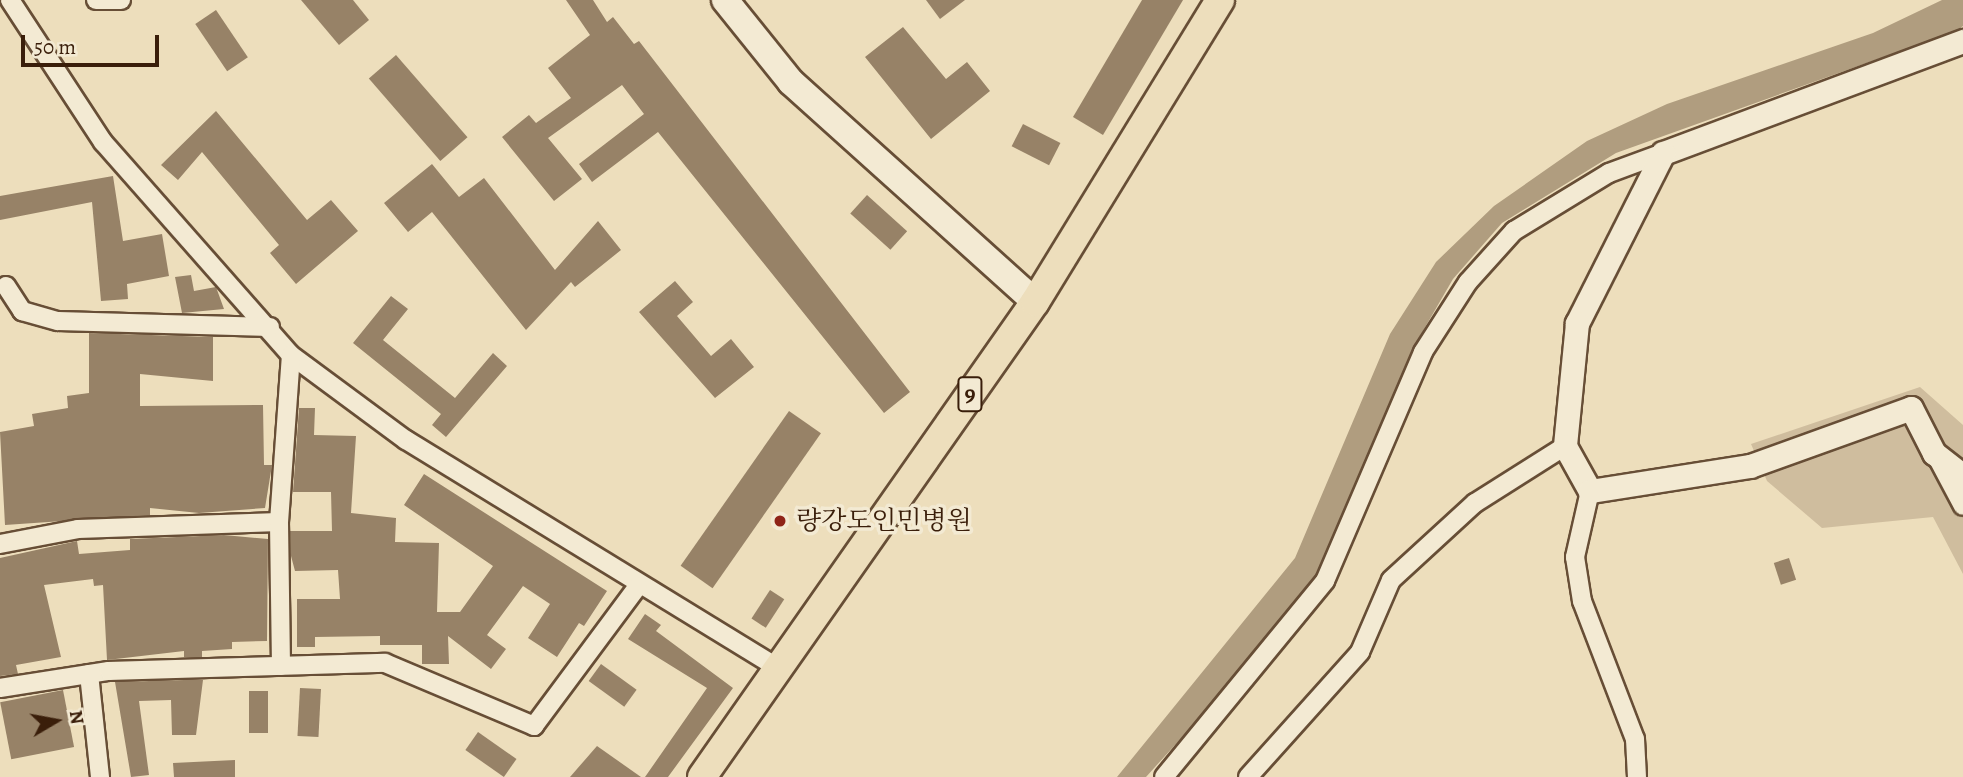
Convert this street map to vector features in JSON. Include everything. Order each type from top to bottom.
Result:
[{"type":"main road","points":[[725,0],[791,82],[1035,302]]},
{"type":"main road","name":"9","points":[[702,777],[1035,302],[1220,0]]},
{"type":"street","points":[[10,0],[103,142],[270,327],[291,355],[406,440],[638,586],[778,668]]},
{"type":"street","points":[[96,0],[121,0]]},
{"type":"street","points":[[1164,777],[1325,580],[1423,352],[1468,282],[1514,231],[1609,173],[1963,41]]},
{"type":"street","points":[[1637,777],[1635,739],[1582,601],[1575,557],[1590,491],[1565,446],[1577,323],[1663,153]]},
{"type":"street","points":[[6,286],[22,311],[58,321],[270,327]]},
{"type":"street","points":[[281,666],[279,522],[291,355]]},
{"type":"street","points":[[1590,491],[1750,466],[1911,408],[1963,506]]},
{"type":"street","points":[[1248,777],[1360,652],[1391,580],[1475,503],[1565,446]]},
{"type":"street","points":[[1934,453],[1963,476]]},
{"type":"street","points":[[0,544],[78,529],[279,522]]},
{"type":"street","points":[[0,688],[89,674],[385,663],[534,726],[638,586]]},
{"type":"street","points":[[89,674],[100,777]]},
{"type":"shaded area","points":[[1942,0],[1963,0],[1963,26],[1956,31],[1616,153],[1502,223],[1453,279],[1413,348],[1317,574],[1276,633],[1146,777],[1117,777],[1295,558],[1390,334],[1436,262],[1494,206],[1587,141],[1667,104],[1873,33]]},
{"type":"shaded area","points":[[1920,387],[1963,425],[1963,574],[1933,517],[1822,528],[1767,481],[1751,444]]},
{"type":"building","points":[[301,0],[353,0],[369,20],[339,45]]},
{"type":"building","points":[[566,0],[593,0],[607,22],[613,17],[634,44],[639,41],[910,392],[884,413],[658,132],[592,182],[579,164],[644,114],[622,85],[548,138],[582,179],[554,201],[502,137],[529,115],[536,123],[571,98],[548,68],[590,35]]},
{"type":"building","points":[[926,0],[965,0],[940,19]]},
{"type":"building","points":[[1142,0],[1183,0],[1103,135],[1073,117]]},
{"type":"building","points":[[216,10],[248,57],[227,71],[195,24]]},
{"type":"building","points":[[903,27],[946,79],[967,62],[990,91],[931,139],[865,57]]},
{"type":"building","points":[[396,55],[468,137],[440,161],[369,79]]},
{"type":"building","points":[[216,111],[307,220],[331,200],[358,231],[296,284],[270,253],[279,245],[202,152],[178,180],[161,165]]},
{"type":"building","points":[[1023,124],[1060,143],[1049,165],[1012,146]]},
{"type":"building","points":[[432,164],[459,197],[484,178],[555,270],[598,221],[621,250],[575,287],[571,282],[526,330],[432,212],[408,232],[384,203]]},
{"type":"building","points":[[113,176],[123,241],[162,234],[169,276],[127,284],[128,299],[101,301],[92,202],[0,220],[0,196]]},
{"type":"building","points":[[867,195],[907,231],[890,250],[850,214]]},
{"type":"building","points":[[191,275],[194,291],[216,287],[224,309],[182,313],[175,277]]},
{"type":"building","points":[[675,281],[693,302],[677,316],[711,356],[731,339],[754,367],[715,398],[639,312]]},
{"type":"building","points":[[391,296],[408,309],[383,340],[455,398],[493,353],[507,366],[446,437],[432,425],[441,414],[353,343]]},
{"type":"building","points":[[89,333],[213,337],[213,381],[140,374],[140,406],[263,405],[264,465],[272,465],[265,508],[199,513],[150,508],[150,515],[5,525],[0,432],[34,426],[32,414],[68,408],[67,396],[89,393]]},
{"type":"building","points":[[299,408],[315,408],[314,435],[356,436],[351,513],[396,518],[395,542],[439,543],[437,612],[460,612],[493,566],[404,505],[424,474],[607,591],[584,626],[579,623],[557,657],[528,638],[550,604],[523,586],[487,635],[506,649],[491,669],[448,636],[449,664],[422,664],[422,645],[380,645],[380,636],[315,637],[315,647],[297,647],[297,599],[340,599],[338,570],[295,571],[291,556],[290,531],[332,531],[331,492],[293,492]]},
{"type":"building","points":[[789,411],[821,433],[713,588],[681,566]]},
{"type":"building","points":[[224,535],[268,539],[267,641],[232,642],[232,649],[202,651],[202,657],[184,657],[184,651],[107,660],[103,585],[94,586],[93,579],[44,585],[61,657],[16,665],[18,674],[0,676],[0,558],[77,541],[79,554],[130,550],[130,539]]},
{"type":"building","points":[[1789,558],[1796,580],[1781,585],[1774,563]]},
{"type":"building","points":[[770,590],[784,599],[766,628],[751,619]]},
{"type":"building","points":[[645,614],[661,625],[656,631],[733,688],[668,777],[645,777],[707,688],[628,639]]},
{"type":"building","points":[[601,664],[637,690],[624,707],[589,681]]},
{"type":"building","points":[[203,680],[196,735],[172,735],[171,700],[139,701],[149,775],[131,777],[115,682]]},
{"type":"building","points":[[300,688],[321,689],[318,737],[297,736]]},
{"type":"building","points":[[63,690],[74,747],[11,759],[0,702]]},
{"type":"building","points":[[249,691],[268,691],[268,733],[249,733]]},
{"type":"building","points":[[478,732],[517,759],[504,777],[465,750]]},
{"type":"building","points":[[597,746],[641,777],[570,777]]},
{"type":"building","points":[[235,760],[235,777],[174,777],[173,763]]},
{"type":"place","name":"량강도인민병원","points":[[780,521]]}]
